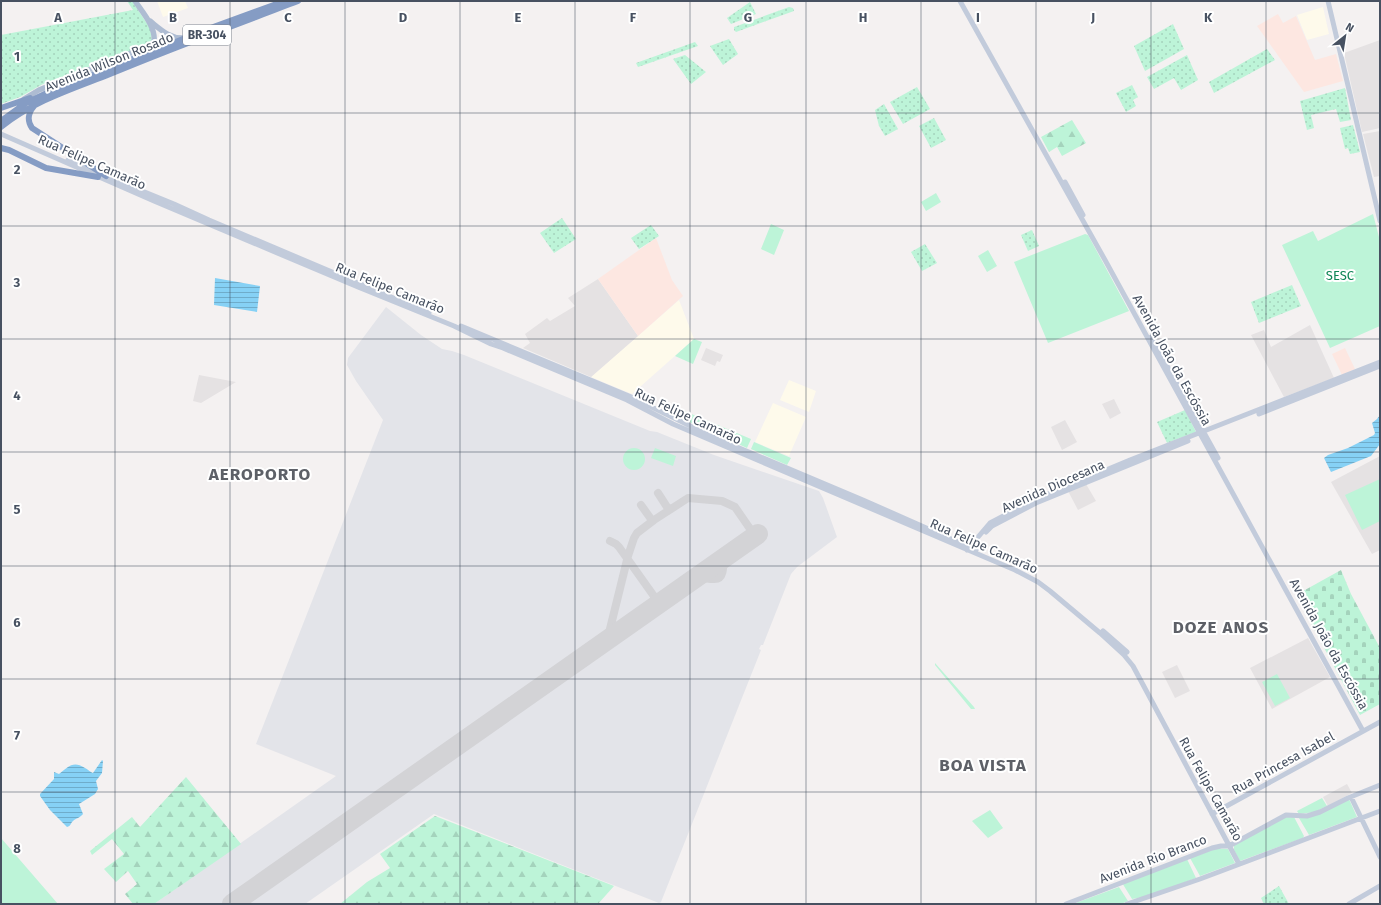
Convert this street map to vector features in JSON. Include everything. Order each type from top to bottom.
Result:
[{"type":"highway","name":"Avenida Wilson Rosado","points":[[1,121],[26,103],[49,92],[282,1]]},
{"type":"highway","name":"Avenida Wilson Rosado","points":[[1,127],[36,103],[171,49],[298,1]]},
{"type":"highway","points":[[256,12],[265,4]]},
{"type":"highway","points":[[145,54],[154,42]]},
{"type":"highway","points":[[108,68],[116,59]]},
{"type":"highway","points":[[1,108],[49,92]]},
{"type":"highway","points":[[36,103],[29,116],[30,125],[32,128],[106,176]]},
{"type":"highway","points":[[1,148],[9,150],[46,168],[98,178]]},
{"type":"main road","points":[[12,105],[39,90],[149,46],[154,42],[155,34],[147,18],[135,1]]},
{"type":"main road","name":"Avenida João da Escóssia","points":[[960,1],[1203,434]]},
{"type":"main road","name":"Avenida João da Escóssia","points":[[963,1],[1365,730]]},
{"type":"main road","points":[[1328,1],[1380,221]]},
{"type":"main road","points":[[147,18],[159,29],[170,36],[177,38],[187,37]]},
{"type":"main road","name":"Rua Felipe Camarão","points":[[2,134],[174,204],[269,247],[637,405],[665,420],[894,513],[1039,581],[1126,652]]},
{"type":"main road","name":"Rua Felipe Camarão","points":[[2,134],[98,178],[246,240],[269,247],[629,396],[720,442],[921,531],[969,549]]},
{"type":"main road","points":[[154,201],[151,198],[153,196],[174,204]]},
{"type":"main road","points":[[246,240],[252,241],[253,239],[251,238]]},
{"type":"main road","points":[[468,333],[486,341],[489,338]]},
{"type":"main road","name":"Avenida Diocesana","points":[[1203,434],[1380,362]]},
{"type":"main road","name":"Avenida Diocesana","points":[[969,549],[992,526],[1058,491],[1380,366]]},
{"type":"main road","points":[[637,405],[649,410],[652,407]]},
{"type":"main road","points":[[665,420],[661,416],[662,414],[672,418]]},
{"type":"main road","points":[[861,504],[877,508],[873,504]]},
{"type":"main road","points":[[887,515],[883,513],[883,510],[894,513]]},
{"type":"main road","points":[[921,531],[934,534],[930,530]]},
{"type":"main road","name":"Rua Felipe Camarão","points":[[1101,631],[1133,666],[1239,864]]},
{"type":"main road","name":"Rua Princesa Isabel","points":[[1212,814],[1380,722]]},
{"type":"main road","name":"Avenida Rio Branco","points":[[1066,904],[1212,848],[1229,846],[1286,815],[1310,815],[1320,812],[1380,785]]},
{"type":"main road","points":[[1351,797],[1380,857]]},
{"type":"main road","points":[[1127,904],[1197,880],[1380,811]]},
{"type":"main road","points":[[1349,904],[1380,886]]},
{"type":"shaded area","points":[[157,1],[185,1],[188,8],[163,17]]},
{"type":"shaded area","points":[[1323,7],[1329,34],[1307,40],[1297,15]]},
{"type":"shaded area","points":[[1278,14],[1283,23],[1296,16],[1315,60],[1336,54],[1343,81],[1304,92],[1257,26]]},
{"type":"shaded area","points":[[1380,40],[1380,128],[1362,132],[1344,53]]},
{"type":"shaded area","points":[[1380,131],[1380,176],[1374,177],[1363,134]]},
{"type":"shaded area","points":[[656,238],[672,280],[683,296],[638,336],[598,279]]},
{"type":"shaded area","points":[[598,279],[638,336],[591,377],[523,348],[530,343],[525,334],[547,318],[550,321],[575,306],[568,298]]},
{"type":"shaded area","points":[[679,300],[694,339],[632,394],[591,377]]},
{"type":"shaded area","points":[[386,307],[421,335],[442,349],[464,355],[650,431],[657,432],[714,455],[819,491],[823,498],[837,537],[797,567],[791,574],[763,645],[761,645],[759,649],[761,650],[661,902],[659,903],[434,814],[305,904],[154,904],[336,776],[256,744],[383,420],[356,381],[347,365],[348,358]]},
{"type":"shaded area","points":[[1310,325],[1334,378],[1284,397],[1251,335],[1264,330],[1271,347]]},
{"type":"shaded area","points":[[706,348],[723,355],[720,362],[717,361],[715,366],[701,360]]},
{"type":"shaded area","points":[[1345,348],[1355,369],[1342,375],[1332,354]]},
{"type":"shaded area","points":[[199,375],[236,382],[201,403],[193,401]]},
{"type":"shaded area","points":[[789,380],[816,391],[809,412],[780,400]]},
{"type":"shaded area","points":[[1114,399],[1121,413],[1110,419],[1102,404]]},
{"type":"shaded area","points":[[773,403],[806,417],[789,456],[755,442]]},
{"type":"shaded area","points":[[1065,420],[1077,442],[1062,450],[1051,427]]},
{"type":"shaded area","points":[[1380,456],[1380,550],[1372,554],[1331,482]]},
{"type":"shaded area","points":[[1086,484],[1096,501],[1078,510],[1068,491]]},
{"type":"shaded area","points":[[1308,638],[1330,677],[1272,709],[1250,668]]},
{"type":"shaded area","points":[[1177,665],[1190,691],[1175,698],[1162,672]]},
{"type":"shaded area","points":[[1347,784],[1352,793],[1328,806],[1323,797]]},
{"type":"green space","points":[[127,1],[132,1],[150,28],[152,40],[149,44],[43,84],[20,97],[1,104],[1,35],[133,10]]},
{"type":"green space","points":[[750,2],[756,14],[731,24],[727,18]]},
{"type":"green space","points":[[789,7],[793,8],[794,11],[736,32],[734,30],[734,27]]},
{"type":"green space","points":[[1173,24],[1184,49],[1145,71],[1134,46]]},
{"type":"green space","points":[[729,39],[738,54],[723,65],[710,46]]},
{"type":"green space","points":[[695,42],[698,46],[638,67],[636,63]]},
{"type":"green space","points":[[1267,49],[1275,60],[1214,93],[1209,82]]},
{"type":"green space","points":[[685,55],[706,72],[691,84],[673,59]]},
{"type":"green space","points":[[1187,55],[1198,80],[1181,90],[1174,78],[1154,89],[1147,77]]},
{"type":"green space","points":[[1132,85],[1138,97],[1133,100],[1136,106],[1126,112],[1116,93]]},
{"type":"green space","points":[[917,87],[930,109],[903,124],[890,102]]},
{"type":"green space","points":[[1345,88],[1351,120],[1340,122],[1336,109],[1311,115],[1314,128],[1307,130],[1300,101]]},
{"type":"green space","points":[[884,104],[898,129],[885,136],[879,126],[875,110]]},
{"type":"green space","points":[[934,118],[946,140],[931,148],[919,126]]},
{"type":"green space","points":[[1072,120],[1086,143],[1062,156],[1057,147],[1049,152],[1041,137]]},
{"type":"green space","points":[[1353,125],[1360,152],[1350,154],[1348,148],[1345,149],[1340,128]]},
{"type":"green space","points":[[936,193],[941,202],[926,211],[921,202]]},
{"type":"green space","name":"SESC","points":[[1373,214],[1380,241],[1380,326],[1330,348],[1282,245],[1313,231],[1318,241]]},
{"type":"green space","points":[[562,218],[576,239],[554,253],[540,233]]},
{"type":"green space","points":[[771,224],[784,230],[774,255],[761,249]]},
{"type":"green space","points":[[651,225],[659,236],[639,249],[631,238]]},
{"type":"green space","points":[[1032,230],[1039,246],[1028,251],[1021,235]]},
{"type":"green space","points":[[1085,234],[1088,235],[1129,311],[1048,343],[1014,262]]},
{"type":"green space","points":[[925,244],[937,263],[922,271],[911,252]]},
{"type":"green space","points":[[988,250],[997,266],[987,272],[978,256]]},
{"type":"green space","points":[[1292,285],[1301,306],[1259,323],[1251,302]]},
{"type":"green space","points":[[694,339],[702,342],[693,364],[675,356]]},
{"type":"green space","points":[[677,408],[751,439],[747,448],[674,415]]},
{"type":"green space","points":[[1185,410],[1196,432],[1167,443],[1157,422]]},
{"type":"green space","points":[[754,442],[791,458],[787,465],[751,449]]},
{"type":"green space","points":[[634,448],[638,449],[644,455],[644,463],[638,469],[634,470],[630,469],[624,463],[623,459],[624,455],[630,449]]},
{"type":"green space","points":[[655,448],[676,456],[673,466],[651,458]]},
{"type":"green space","points":[[1380,479],[1380,521],[1362,530],[1345,495]]},
{"type":"green space","points":[[1341,570],[1351,594],[1380,648],[1380,704],[1360,715],[1296,595]]},
{"type":"green space","points":[[935,663],[975,709],[971,709],[935,665]]},
{"type":"green space","points":[[1277,674],[1290,698],[1275,706],[1262,682]]},
{"type":"green space","points":[[186,777],[241,844],[154,904],[133,904],[125,894],[137,884],[128,871],[116,882],[104,869],[124,854],[112,839],[92,855],[90,851],[132,817],[140,827]]},
{"type":"green space","points":[[1322,798],[1327,806],[1315,812],[1299,814],[1297,811]]},
{"type":"green space","points":[[1349,799],[1357,817],[1309,835],[1299,818],[1309,817]]},
{"type":"green space","points":[[990,810],[1003,828],[988,838],[972,821]]},
{"type":"green space","points":[[435,816],[614,886],[598,904],[340,904],[367,882],[390,868],[380,854]]},
{"type":"green space","points":[[1283,817],[1294,817],[1304,836],[1303,838],[1240,861],[1234,850],[1234,845]]},
{"type":"green space","points":[[1,838],[58,904],[1,904]]},
{"type":"green space","points":[[1214,848],[1228,849],[1235,863],[1200,876],[1190,858]]},
{"type":"green space","points":[[1187,859],[1196,878],[1149,896],[1132,899],[1123,884]]},
{"type":"green space","points":[[1279,886],[1289,904],[1264,904],[1261,898]]},
{"type":"green space","points":[[1119,887],[1128,901],[1121,904],[1073,904]]},
{"type":"water","points":[[215,278],[260,286],[257,312],[214,305]]},
{"type":"water","points":[[1380,415],[1380,444],[1371,456],[1331,472],[1324,458],[1374,435],[1375,433],[1372,423]]},
{"type":"water","points":[[102,760],[102,773],[96,781],[98,789],[95,794],[79,804],[83,814],[67,827],[50,810],[40,794],[54,779],[54,772],[59,774],[71,765],[77,765],[93,773]]},
{"type":"taxiway","points":[[658,493],[667,507],[671,509]]},
{"type":"taxiway","points":[[607,641],[628,556],[634,538],[637,533],[654,520],[688,498],[722,501],[735,507],[755,536]]},
{"type":"taxiway","points":[[641,505],[651,519],[654,520]]},
{"type":"taxiway","points":[[610,541],[619,547],[656,599],[654,607]]},
{"type":"taxiway","points":[[690,582],[703,578],[717,579],[721,575],[723,569],[722,559]]},
{"type":"runway","points":[[232,904],[758,534]]},
{"type":"district","name":"AEROPORTO","points":[[260,474]]},
{"type":"district","name":"DOZE ANOS","points":[[1221,627]]},
{"type":"district","name":"BOA VISTA","points":[[983,765]]}]
